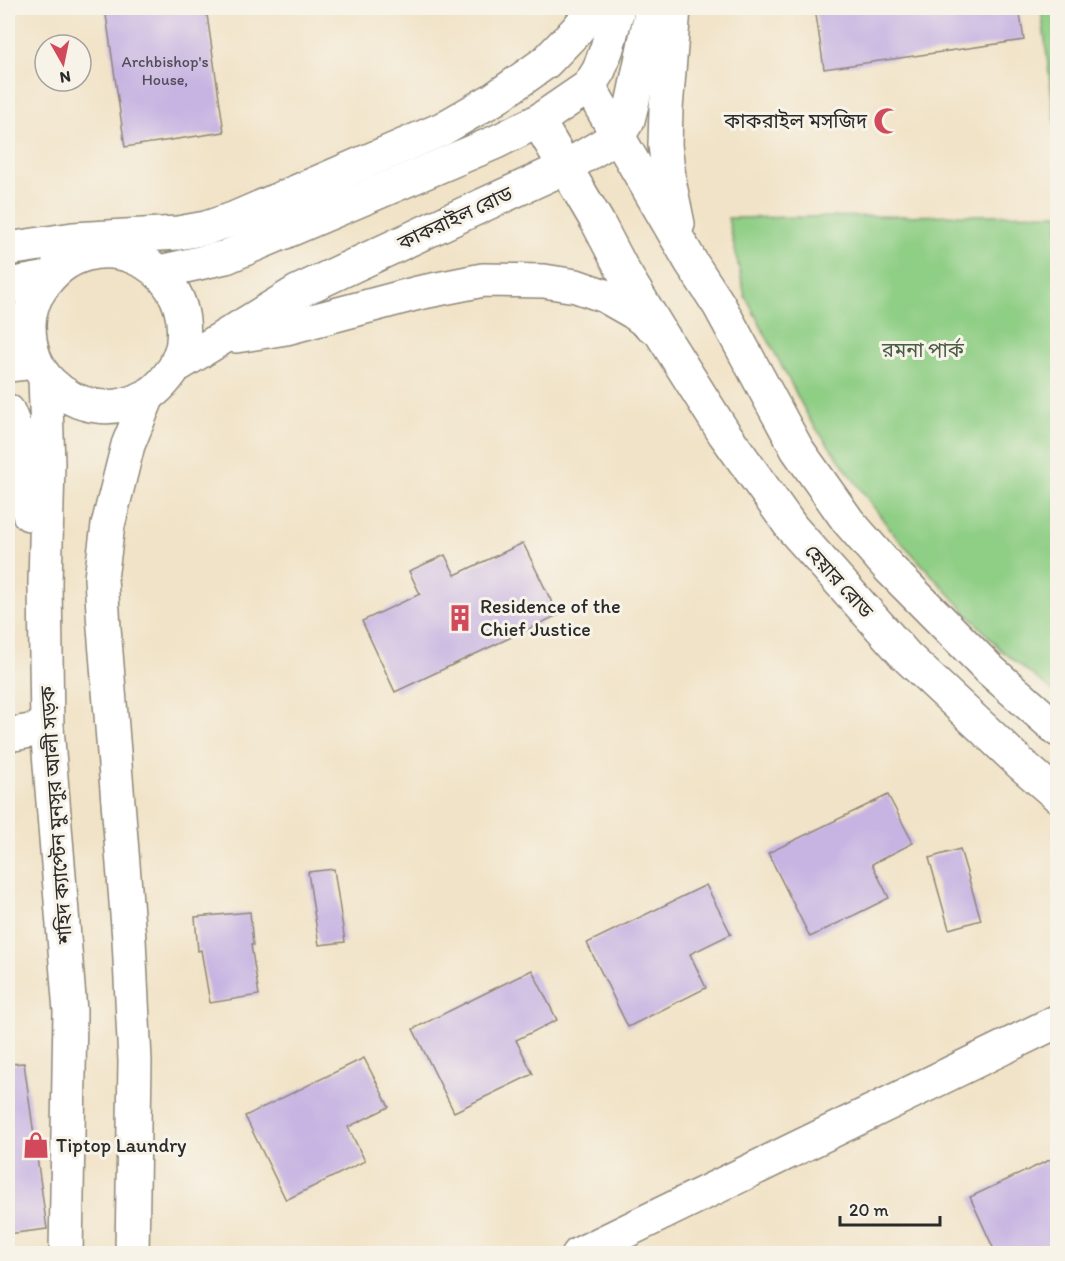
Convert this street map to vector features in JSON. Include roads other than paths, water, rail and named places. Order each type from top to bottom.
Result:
[{"type":"main road","points":[[8,249],[73,239],[178,233],[206,228],[233,219],[442,129],[494,99],[546,62],[595,8]]},
{"type":"main road","points":[[104,238],[149,265],[175,292],[184,317],[183,342],[175,367],[163,383],[148,396],[127,405],[104,408],[82,403],[61,393],[29,368],[29,318],[36,297],[48,278],[67,262],[90,254],[115,252],[149,265],[226,257],[485,146],[538,121],[590,86],[607,48],[618,8]]},
{"type":"main road","points":[[618,136],[628,120],[652,8]]},
{"type":"main road","points":[[674,8],[665,145],[670,185],[679,226],[691,262]]},
{"type":"main road","points":[[590,86],[718,305],[797,449],[848,521],[890,568],[990,670],[1058,730]]},
{"type":"main road","name":"হেয়ার রোড","points":[[538,121],[661,333],[724,433],[792,528],[906,656],[1058,796]]},
{"type":"main road","name":"কাকরাইল রোড","points":[[175,367],[297,292],[564,168],[618,136]]},
{"type":"main road","points":[[8,285],[48,278]]},
{"type":"main road","points":[[220,338],[286,328],[418,293],[483,280],[544,281],[576,286],[605,296],[633,312],[661,333]]},
{"type":"main road","name":"শহিদ ক্যাপ্টেন মুনসুর আলী সড়ক","points":[[29,368],[48,465],[45,583],[47,728],[70,1011],[66,1254]]},
{"type":"main road","points":[[132,1254],[134,1049],[129,939],[101,578],[108,525],[119,479],[128,445],[148,396]]},
{"type":"main road","points":[[8,411],[19,441],[28,488],[30,535],[45,583]]},
{"type":"main road","points":[[8,735],[47,728]]},
{"type":"main road","points":[[579,1254],[1058,1021]]},
{"type":"place","name":"কাকরাইল মসজিদ","points":[[887,121]]},
{"type":"place","name":"Residence of the Chief Justice","points":[[460,618]]},
{"type":"place","name":"Tiptop Laundry","points":[[36,1145]]},
{"type":"park label","name":"রমনা পার্ক","points":[[923,350]]}]
